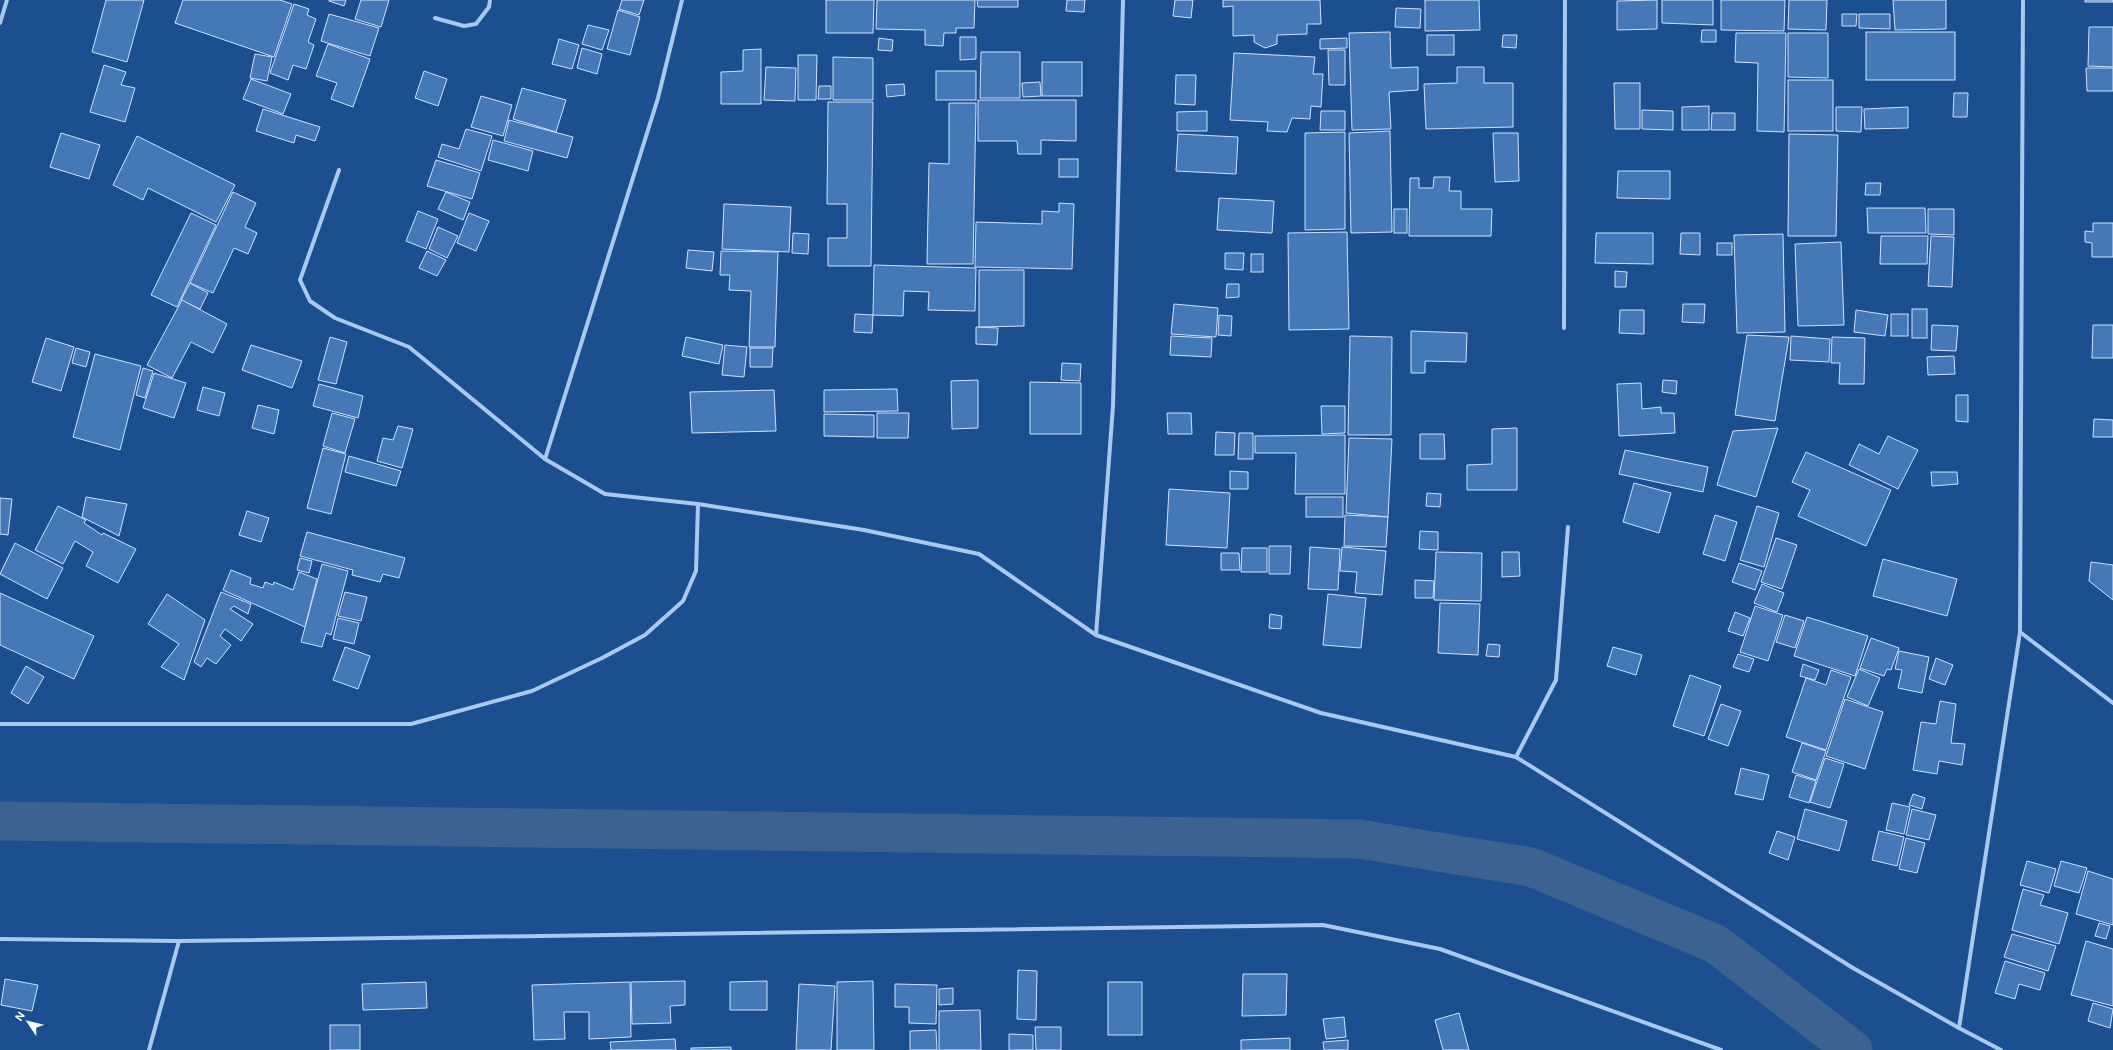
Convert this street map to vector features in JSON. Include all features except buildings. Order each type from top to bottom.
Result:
[{"type":"street","points":[[0,23],[7,0]]},
{"type":"street","points":[[435,18],[464,26],[476,24],[489,7],[490,0]]},
{"type":"street","points":[[545,459],[658,98],[682,0]]},
{"type":"street","points":[[1096,635],[1113,406],[1123,0]]},
{"type":"street","points":[[1564,328],[1565,0]]},
{"type":"street","points":[[1959,1028],[2020,632],[2023,0]]},
{"type":"street","points":[[340,170],[300,280],[310,301],[335,318],[408,347],[545,459],[605,494],[698,504],[864,530],[979,554],[1096,635],[1321,713],[1516,757],[1853,968],[2001,1050]]},
{"type":"street","points":[[0,724],[411,724],[532,691],[602,658],[645,634],[683,601],[696,571],[698,504]]},
{"type":"street","points":[[1516,757],[1556,680],[1568,527]]},
{"type":"street","points":[[2020,632],[2113,703]]},
{"type":"street","points":[[0,939],[179,941],[1323,925],[1440,949],[1721,1050]]},
{"type":"street","points":[[149,1050],[179,941]]},
{"type":"waterway","points":[[0,821],[1359,839],[1531,867],[1716,944],[1853,1050]]}]
